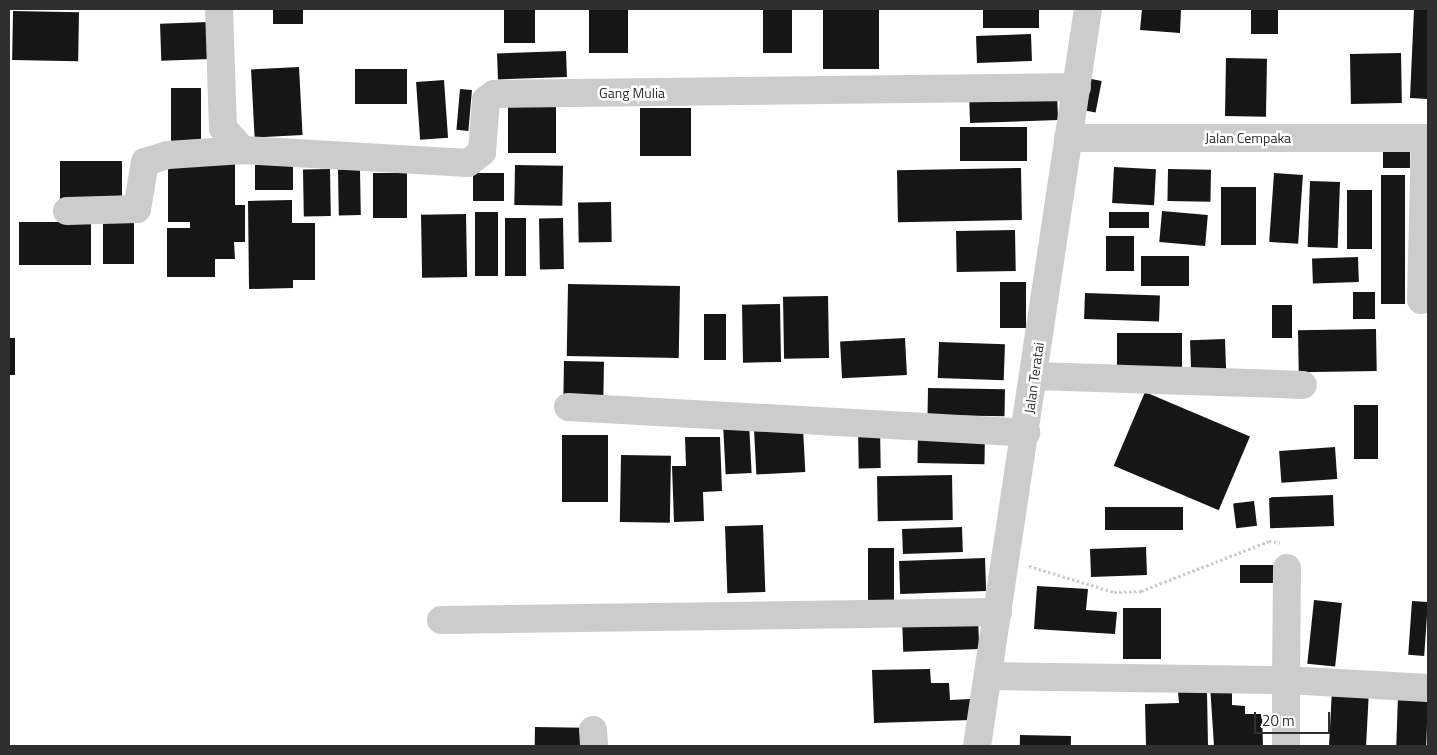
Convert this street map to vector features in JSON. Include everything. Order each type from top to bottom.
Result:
[{"type":"street","points":[[218,9],[223,128],[243,150]]},
{"type":"street","name":"Jalan Teratai","points":[[978,746],[1035,376],[1088,9]]},
{"type":"street","name":"Gang Mulia","points":[[67,211],[137,209],[145,162],[168,155],[243,150],[468,163],[482,152],[486,100],[494,94],[1077,87]]},
{"type":"street","name":"Jalan Cempaka","points":[[1068,138],[1426,138]]},
{"type":"street","points":[[1421,300],[1426,138]]},
{"type":"street","points":[[1035,376],[1303,385]]},
{"type":"street","points":[[568,408],[1026,433]]},
{"type":"street","points":[[1286,746],[1287,568]]},
{"type":"street","points":[[441,620],[998,612]]},
{"type":"street","points":[[988,676],[1286,680],[1428,688]]},
{"type":"path","points":[[1006,561],[1124,593],[1150,590],[1269,540],[1280,543],[1287,568]]},
{"type":"building","points":[[273,9],[303,9],[303,24],[273,24]]},
{"type":"building","points":[[504,9],[535,9],[535,43],[504,43]]},
{"type":"building","points":[[589,9],[628,9],[628,53],[589,53]]},
{"type":"building","points":[[763,9],[792,9],[792,53],[763,53]]},
{"type":"building","points":[[823,9],[879,9],[879,69],[823,69]]},
{"type":"building","points":[[983,9],[1039,9],[1039,28],[983,28]]},
{"type":"building","points":[[1142,9],[1181,9],[1180,33],[1140,30]]},
{"type":"building","points":[[1251,9],[1278,9],[1278,34],[1251,34]]},
{"type":"building","points":[[1414,9],[1428,9],[1428,99],[1410,98]]},
{"type":"building","points":[[13,11],[79,12],[78,61],[12,60]]},
{"type":"building","points":[[209,22],[210,59],[161,61],[160,24]]},
{"type":"building","points":[[1031,34],[1032,61],[977,63],[976,36]]},
{"type":"building","points":[[566,51],[567,77],[498,79],[497,53]]},
{"type":"building","points":[[1401,53],[1402,103],[1351,104],[1350,54]]},
{"type":"building","points":[[1226,58],[1267,59],[1266,117],[1225,116]]},
{"type":"building","points":[[299,67],[303,135],[255,137],[251,70]]},
{"type":"building","points":[[355,69],[407,69],[407,104],[355,104]]},
{"type":"building","points":[[1086,78],[1102,81],[1096,112],[1080,109]]},
{"type":"building","points":[[444,80],[448,138],[420,140],[416,82]]},
{"type":"building","points":[[171,88],[201,88],[201,142],[171,142]]},
{"type":"building","points":[[460,89],[472,90],[468,131],[456,130]]},
{"type":"building","points":[[1057,91],[1058,120],[970,123],[969,94]]},
{"type":"building","points":[[508,103],[556,103],[556,153],[508,153]]},
{"type":"building","points":[[640,108],[691,108],[691,156],[640,156]]},
{"type":"building","points":[[960,127],[1027,127],[1027,161],[960,161]]},
{"type":"building","points":[[1383,144],[1410,144],[1410,168],[1383,168]]},
{"type":"building","points":[[235,158],[235,205],[245,205],[245,242],[234,242],[235,259],[215,259],[215,277],[167,277],[167,228],[190,228],[190,222],[168,222],[168,164]]},
{"type":"building","points":[[60,161],[122,161],[122,204],[60,204]]},
{"type":"building","points":[[255,165],[293,165],[293,190],[255,190]]},
{"type":"building","points":[[515,165],[563,166],[562,206],[514,205]]},
{"type":"building","points":[[1114,167],[1156,169],[1154,205],[1112,203]]},
{"type":"building","points":[[1021,168],[1022,220],[898,222],[897,170]]},
{"type":"building","points":[[303,169],[330,169],[331,216],[304,216]]},
{"type":"building","points":[[338,169],[360,169],[361,215],[339,215]]},
{"type":"building","points":[[1168,169],[1211,170],[1210,202],[1167,201]]},
{"type":"building","points":[[373,173],[407,173],[407,218],[373,218]]},
{"type":"building","points":[[473,173],[504,173],[504,201],[473,201]]},
{"type":"building","points":[[1274,173],[1303,175],[1298,244],[1269,242]]},
{"type":"building","points":[[1381,175],[1405,175],[1405,304],[1381,304]]},
{"type":"building","points":[[1310,181],[1340,182],[1338,248],[1308,247]]},
{"type":"building","points":[[1221,187],[1256,187],[1256,245],[1221,245]]},
{"type":"building","points":[[1347,190],[1372,190],[1372,249],[1347,249]]},
{"type":"building","points":[[292,200],[292,223],[315,223],[315,280],[293,280],[293,288],[249,289],[248,201]]},
{"type":"building","points":[[611,202],[612,242],[579,243],[578,203]]},
{"type":"building","points":[[1162,211],[1208,215],[1205,246],[1159,242]]},
{"type":"building","points":[[475,212],[498,212],[498,276],[475,276]]},
{"type":"building","points":[[1109,212],[1149,212],[1149,228],[1109,228]]},
{"type":"building","points":[[466,214],[467,277],[422,278],[421,215]]},
{"type":"building","points":[[505,218],[526,218],[526,276],[505,276]]},
{"type":"building","points":[[539,218],[563,218],[564,269],[540,269]]},
{"type":"building","points":[[103,220],[134,220],[134,264],[103,264]]},
{"type":"building","points":[[19,222],[91,222],[91,265],[19,265]]},
{"type":"building","points":[[1015,230],[1016,271],[957,272],[956,231]]},
{"type":"building","points":[[1106,236],[1134,236],[1134,271],[1106,271]]},
{"type":"building","points":[[1141,256],[1189,256],[1189,286],[1141,286]]},
{"type":"building","points":[[1358,257],[1359,282],[1313,284],[1312,259]]},
{"type":"building","points":[[1000,282],[1026,282],[1026,328],[1000,328]]},
{"type":"building","points":[[568,284],[680,286],[679,358],[567,356]]},
{"type":"building","points":[[1353,292],[1375,292],[1375,319],[1353,319]]},
{"type":"building","points":[[1085,293],[1160,296],[1159,322],[1084,319]]},
{"type":"building","points":[[828,296],[829,358],[784,359],[783,297]]},
{"type":"building","points":[[780,304],[781,362],[743,363],[742,305]]},
{"type":"building","points":[[1272,305],[1292,305],[1292,338],[1272,338]]},
{"type":"building","points":[[704,314],[726,314],[726,360],[704,360]]},
{"type":"building","points":[[1376,329],[1377,371],[1299,372],[1298,330]]},
{"type":"building","points":[[1117,333],[1182,333],[1182,370],[1117,370]]},
{"type":"building","points":[[9,338],[15,338],[15,375],[9,375]]},
{"type":"building","points":[[905,338],[907,375],[842,378],[840,341]]},
{"type":"building","points":[[1225,339],[1226,369],[1191,370],[1190,340]]},
{"type":"building","points":[[939,342],[1005,344],[1004,380],[938,378]]},
{"type":"building","points":[[564,361],[604,362],[603,400],[563,399]]},
{"type":"building","points":[[928,388],[1005,389],[1005,416],[928,415]]},
{"type":"building","points":[[1145,392],[1250,437],[1219,510],[1114,466]]},
{"type":"building","points":[[1354,405],[1378,405],[1378,459],[1354,459]]},
{"type":"building","points":[[749,423],[752,473],[726,474],[723,424]]},
{"type":"building","points":[[858,427],[880,427],[881,468],[859,468]]},
{"type":"building","points":[[803,428],[805,472],[756,475],[754,431]]},
{"type":"building","points":[[918,432],[985,433],[984,464],[917,463]]},
{"type":"building","points":[[562,435],[608,435],[608,502],[562,502]]},
{"type":"building","points":[[685,437],[720,437],[722,491],[703,492],[704,521],[674,522],[672,466],[686,466]]},
{"type":"building","points":[[1335,447],[1337,479],[1281,483],[1279,451]]},
{"type":"building","points":[[621,455],[671,456],[670,523],[620,522]]},
{"type":"building","points":[[952,475],[953,520],[878,521],[877,476]]},
{"type":"building","points":[[1333,495],[1334,526],[1270,528],[1269,497]]},
{"type":"building","points":[[1254,501],[1257,526],[1236,528],[1233,504]]},
{"type":"building","points":[[1105,507],[1183,507],[1183,530],[1105,530]]},
{"type":"building","points":[[763,525],[765,592],[727,593],[725,526]]},
{"type":"building","points":[[962,527],[963,552],[903,554],[902,529]]},
{"type":"building","points":[[1146,547],[1147,575],[1091,577],[1090,549]]},
{"type":"building","points":[[868,548],[894,548],[894,600],[868,600]]},
{"type":"building","points":[[985,558],[986,591],[900,594],[899,561]]},
{"type":"building","points":[[1240,565],[1274,565],[1274,583],[1240,583]]},
{"type":"building","points":[[1037,586],[1088,589],[1086,610],[1117,612],[1115,634],[1034,629]]},
{"type":"building","points":[[1314,600],[1342,603],[1335,667],[1307,664]]},
{"type":"building","points":[[1412,601],[1428,602],[1424,656],[1408,655]]},
{"type":"building","points":[[1123,608],[1161,608],[1161,659],[1123,659]]},
{"type":"building","points":[[978,615],[979,649],[903,652],[902,618]]},
{"type":"building","points":[[930,669],[931,683],[949,683],[950,700],[970,699],[971,720],[874,723],[872,670]]},
{"type":"building","points":[[1210,685],[1232,685],[1232,705],[1245,706],[1245,714],[1262,714],[1263,746],[1214,746]]},
{"type":"building","points":[[1332,689],[1369,691],[1366,746],[1329,746]]},
{"type":"building","points":[[1207,691],[1208,746],[1146,746],[1145,704],[1179,703],[1178,692]]},
{"type":"building","points":[[1398,696],[1428,697],[1426,746],[1396,746]]},
{"type":"building","points":[[535,727],[585,728],[585,746],[535,746]]},
{"type":"building","points":[[1020,735],[1071,736],[1071,746],[1020,746]]}]
